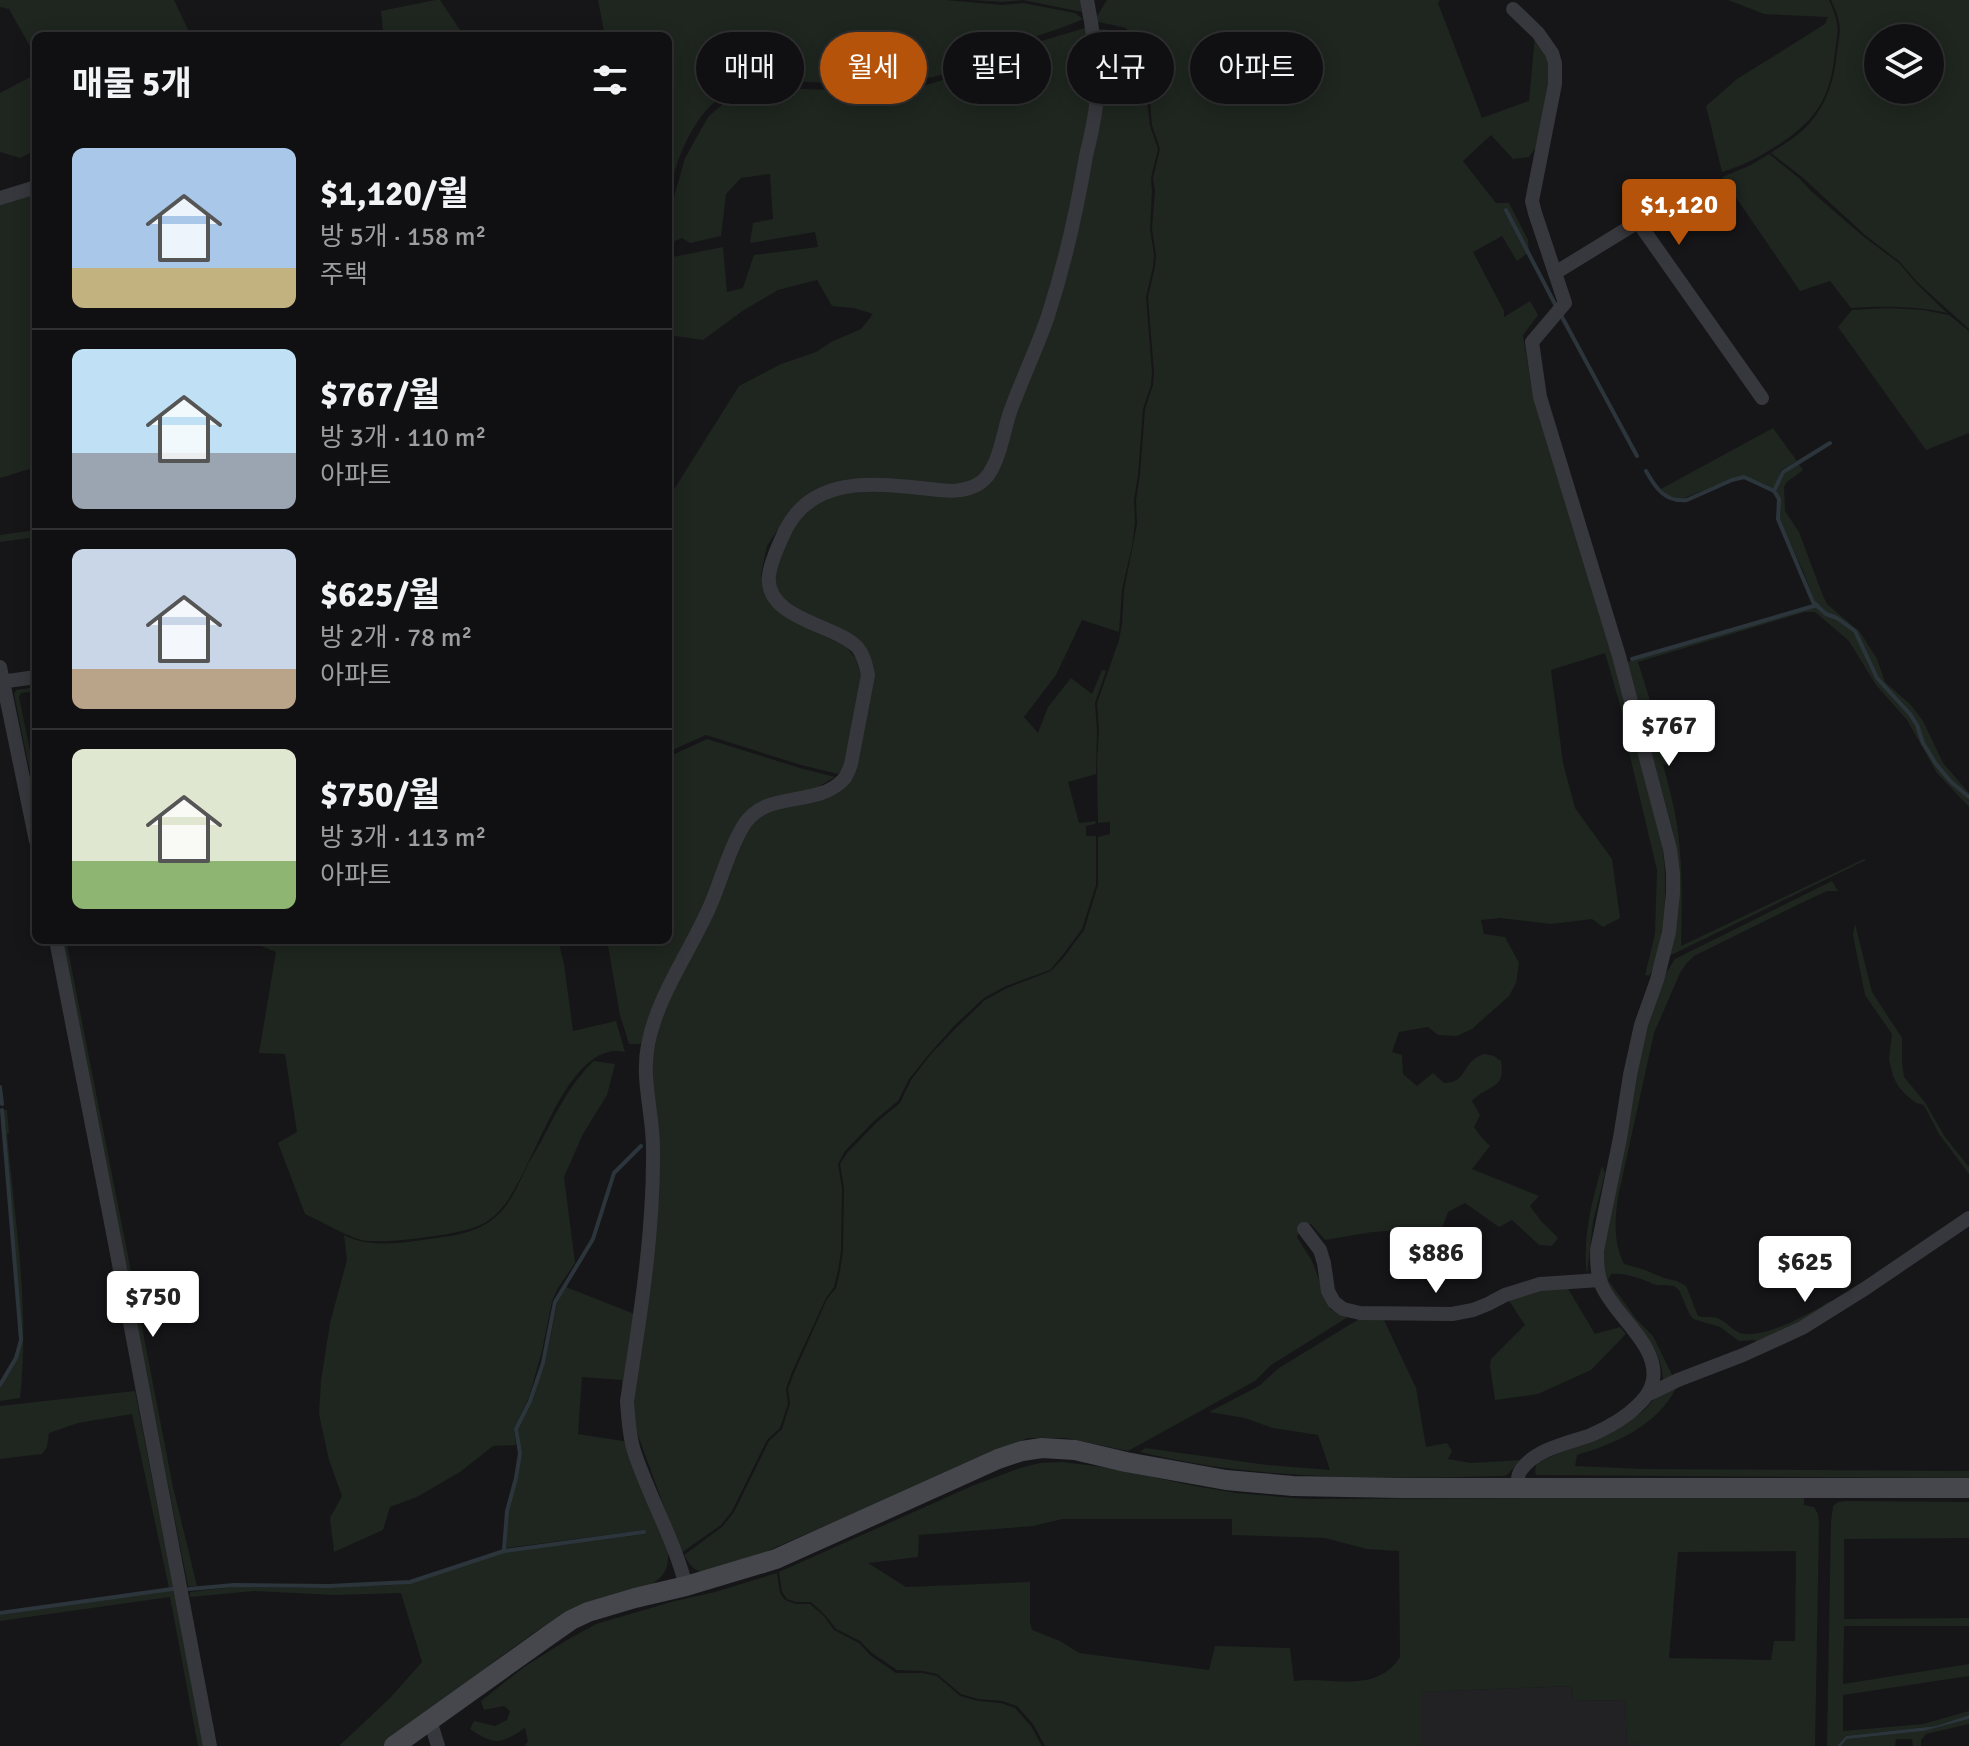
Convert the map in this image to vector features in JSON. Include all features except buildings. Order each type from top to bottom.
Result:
[{"type":"main road","points":[[394,1746],[571,1620],[588,1612],[776,1559],[1022,1451],[1042,1448],[1075,1450],[1226,1480],[1385,1488],[1969,1488]]},
{"type":"street","points":[[686,1586],[679,1557],[633,1450],[627,1414],[646,1278],[651,1207],[653,1146],[647,1082],[648,1045],[664,998],[749,816],[770,804],[832,788],[846,777],[851,764],[868,675],[866,663],[856,646],[787,610],[776,600],[769,575],[791,520],[815,497],[831,490],[885,484],[954,492],[981,482],[993,466],[1009,415],[1047,319],[1074,225],[1096,106],[1092,22],[1087,0]]},
{"type":"street","points":[[1513,9],[1538,33],[1555,63],[1555,84],[1532,201],[1565,303],[1532,342],[1540,397],[1619,656],[1670,849],[1673,873],[1669,932],[1641,1025],[1597,1250],[1600,1280],[1608,1297],[1648,1352],[1654,1371],[1652,1386],[1632,1411],[1607,1427],[1529,1461],[1519,1473],[1517,1488]]},
{"type":"street","points":[[0,198],[32,188]]},
{"type":"street","points":[[1555,273],[1638,222],[1762,398]]},
{"type":"street","points":[[32,677],[1,677],[32,822]]},
{"type":"street","points":[[57,944],[210,1746]]},
{"type":"street","points":[[1647,1395],[1802,1328],[1969,1218]]},
{"type":"street","points":[[1304,1229],[1320,1250],[1328,1291],[1334,1302],[1343,1309],[1360,1313],[1452,1314],[1473,1310],[1505,1295],[1540,1284],[1600,1280]]},
{"type":"street","points":[[430,1720],[438,1746]]},
{"type":"shaded area","points":[[0,0],[174,0],[189,32],[32,32],[32,50],[9,9],[0,7]]},
{"type":"shaded area","points":[[440,0],[461,32],[383,32],[381,11]]},
{"type":"shaded area","points":[[598,0],[945,0],[1002,5],[1023,3],[1075,13],[1083,19],[1048,32],[943,32],[943,74],[927,78],[927,32],[820,32],[820,83],[804,82],[804,32],[696,32],[696,104],[714,104],[686,142],[672,182],[672,32],[604,32]]},
{"type":"shaded area","points":[[973,0],[1023,0],[1002,2]]},
{"type":"shaded area","points":[[1023,0],[1080,0],[1082,12]]},
{"type":"shaded area","points":[[1107,0],[1440,0],[1438,3],[1482,118],[1529,101],[1535,36],[1544,47],[1554,72],[1536,147],[1529,157],[1513,159],[1491,135],[1463,161],[1496,203],[1509,203],[1528,240],[1529,252],[1517,261],[1502,236],[1473,252],[1504,311],[1504,317],[1530,301],[1538,315],[1523,335],[1531,383],[1611,651],[1661,838],[1665,892],[1657,958],[1649,976],[1645,975],[1655,934],[1657,870],[1629,752],[1633,750],[1605,653],[1551,670],[1563,763],[1575,808],[1612,859],[1620,918],[1603,927],[1592,919],[1551,924],[1501,918],[1481,920],[1484,934],[1505,937],[1519,963],[1516,983],[1509,996],[1472,1029],[1457,1036],[1438,1035],[1428,1027],[1399,1032],[1392,1052],[1402,1055],[1403,1074],[1417,1086],[1433,1073],[1444,1083],[1455,1081],[1484,1054],[1501,1061],[1499,1082],[1472,1101],[1480,1115],[1474,1127],[1490,1146],[1472,1169],[1539,1196],[1530,1206],[1558,1238],[1552,1246],[1539,1245],[1512,1220],[1499,1227],[1465,1203],[1448,1212],[1441,1231],[1372,1232],[1325,1240],[1311,1224],[1302,1226],[1297,1237],[1312,1261],[1330,1309],[1348,1317],[1271,1365],[1255,1381],[1128,1451],[1066,1438],[1028,1438],[758,1555],[701,1571],[692,1567],[684,1555],[722,1527],[734,1512],[769,1441],[782,1429],[790,1404],[788,1389],[794,1373],[827,1299],[836,1288],[843,1251],[844,1188],[840,1164],[877,1122],[900,1103],[911,1080],[931,1054],[985,1000],[1051,971],[1064,957],[1084,930],[1098,885],[1098,837],[1110,834],[1110,822],[1098,823],[1097,703],[1122,624],[1124,590],[1137,524],[1136,500],[1145,409],[1154,373],[1148,297],[1156,255],[1152,228],[1153,178],[1160,149],[1152,125],[1150,104],[1174,104],[1174,32],[1128,32],[1126,28],[1094,21]]},
{"type":"shaded area","points":[[1728,0],[1829,0],[1838,30],[1828,88],[1809,120],[1771,150],[1722,172],[1706,106],[1737,79],[1825,24],[1828,17],[1764,14]]},
{"type":"shaded area","points":[[1831,0],[1969,0],[1969,329],[1917,282],[1900,262],[1771,153],[1810,123],[1823,104],[1834,72],[1840,25]]},
{"type":"shaded area","points":[[1096,29],[1126,32],[1096,32]]},
{"type":"shaded area","points":[[1067,33],[1067,104],[1089,104],[1056,279],[984,473],[967,484],[850,481],[789,513],[767,546],[761,574],[765,595],[845,645],[856,659],[862,678],[843,769],[838,774],[706,735],[672,750],[672,490],[739,386],[861,329],[873,314],[832,306],[817,280],[778,290],[703,340],[672,336],[673,257],[723,247],[727,292],[743,288],[754,255],[818,247],[815,232],[750,243],[753,223],[773,219],[770,174],[741,178],[726,194],[721,236],[690,243],[682,238],[672,242],[672,204],[685,158],[708,117],[723,104],[804,104],[804,89],[820,90],[820,104],[927,104],[927,85],[943,80],[943,104],[1051,104],[1051,38]]},
{"type":"shaded area","points":[[32,76],[32,152],[20,158],[0,152],[0,93]]},
{"type":"shaded area","points":[[1090,104],[1147,104],[1150,126],[1158,149],[1151,178],[1150,228],[1154,255],[1146,297],[1152,372],[1143,409],[1134,500],[1135,523],[1122,590],[1119,632],[1082,620],[1056,675],[1024,717],[1038,733],[1048,707],[1071,678],[1092,694],[1102,670],[1106,671],[1095,703],[1096,774],[1068,782],[1079,823],[1096,821],[1086,826],[1086,836],[1096,836],[1096,885],[1082,929],[1050,970],[1006,986],[984,998],[930,1053],[909,1079],[898,1101],[845,1151],[838,1164],[842,1188],[838,1271],[834,1287],[792,1372],[786,1389],[788,1404],[780,1428],[767,1440],[732,1511],[721,1525],[681,1553],[636,1430],[634,1415],[653,1056],[659,1027],[739,843],[757,814],[842,788],[867,656],[780,598],[773,576],[798,517],[834,494],[986,483],[1082,196]]},
{"type":"shaded area","points":[[1769,154],[1864,237],[1899,263],[1947,313],[1899,307],[1851,308],[1830,281],[1800,291],[1722,177]]},
{"type":"shaded area","points":[[32,193],[32,468],[0,478],[0,204]]},
{"type":"shaded area","points":[[1888,308],[1949,315],[1969,331],[1969,433],[1926,450],[1838,327],[1852,310]]},
{"type":"shaded area","points":[[1773,428],[1797,461],[1781,470],[1774,490],[1744,476],[1679,500],[1659,490]]},
{"type":"shaded area","points":[[1798,463],[1803,470],[1784,487],[1785,511],[1799,532],[1827,604],[1860,632],[1877,659],[1885,682],[1911,705],[1923,721],[1943,763],[1969,796],[1937,763],[1911,713],[1878,677],[1856,631],[1814,601],[1779,519],[1780,499],[1776,491],[1784,473]]},
{"type":"shaded area","points":[[32,531],[32,538],[0,542],[0,535]]},
{"type":"shaded area","points":[[1816,606],[1853,630],[1875,676],[1908,712],[1929,754],[1950,781],[1969,798],[1969,807],[1937,773],[1907,720],[1876,685],[1849,641],[1815,612],[1805,612],[1638,662],[1670,765],[1663,764],[1679,840],[1681,946],[1866,860],[1671,955],[1673,832],[1627,662]]},
{"type":"shaded area","points":[[32,688],[32,692],[21,693],[19,697],[32,760],[32,782],[14,694],[16,690]]},
{"type":"shaded area","points":[[707,739],[835,777],[813,790],[758,805],[704,906],[643,1042],[629,1044],[620,1015],[608,944],[672,944],[672,755]]},
{"type":"shaded area","points":[[1832,881],[1838,891],[1827,891],[1694,956],[1680,973],[1654,1033],[1618,1197],[1616,1239],[1624,1264],[1686,1286],[1698,1316],[1717,1318],[1741,1333],[1772,1330],[1834,1301],[1794,1327],[1757,1343],[1755,1340],[1739,1341],[1720,1327],[1693,1319],[1674,1286],[1655,1285],[1632,1276],[1611,1274],[1608,1280],[1637,1320],[1653,1336],[1673,1377],[1663,1380],[1657,1354],[1611,1293],[1601,1262],[1642,1045],[1666,973],[1675,959]]},
{"type":"shaded area","points":[[1855,924],[1872,992],[1902,1038],[1904,1077],[1969,1167],[1969,1174],[1939,1134],[1924,1105],[1906,1095],[1893,1076],[1889,1059],[1892,1034],[1865,995],[1853,935]]},
{"type":"shaded area","points":[[63,944],[67,944],[138,1307],[133,1307]]},
{"type":"shaded area","points":[[256,944],[559,944],[573,1031],[616,1021],[625,1052],[604,1053],[585,1066],[568,1087],[513,1193],[489,1220],[479,1226],[436,1236],[361,1240],[305,1214],[278,1143],[297,1132],[285,1054],[259,1053],[276,952]]},
{"type":"shaded area","points":[[594,1061],[615,1064],[607,1095],[583,1134],[564,1177],[575,1263],[552,1301],[529,1397],[514,1429],[516,1445],[493,1446],[460,1472],[417,1497],[390,1507],[383,1530],[334,1552],[330,1518],[342,1496],[329,1460],[319,1414],[330,1323],[347,1260],[344,1235],[372,1243],[403,1243],[450,1236],[487,1224],[509,1202],[567,1094]]},
{"type":"shaded area","points":[[3,1110],[7,1110],[20,1266],[23,1365],[20,1398],[0,1401],[0,1387],[17,1359],[22,1339]]},
{"type":"shaded area","points":[[1602,1166],[1605,1173],[1593,1222],[1587,1275],[1587,1234]]},
{"type":"shaded area","points":[[566,1287],[637,1315],[622,1389],[622,1380],[582,1377],[578,1434],[629,1442],[668,1550],[666,1570],[652,1584],[559,1617],[538,1630],[390,1746],[339,1746],[390,1698],[422,1662],[401,1593],[335,1595],[254,1591],[190,1597],[190,1592],[233,1587],[296,1588],[410,1583],[505,1552],[646,1534],[645,1530],[506,1548],[508,1511],[521,1453],[517,1429],[545,1364],[558,1300]]},
{"type":"shaded area","points":[[1567,1287],[1595,1334],[1620,1327],[1626,1334],[1591,1370],[1538,1394],[1495,1400],[1491,1359],[1525,1325],[1507,1298],[1522,1291]]},
{"type":"shaded area","points":[[139,1312],[173,1487],[197,1586],[188,1586],[134,1313]]},
{"type":"shaded area","points":[[1359,1319],[1384,1320],[1416,1388],[1426,1447],[1447,1443],[1452,1451],[1448,1459],[1470,1463],[1521,1460],[1507,1475],[1412,1478],[1320,1476],[1229,1468],[1140,1452],[1145,1448],[1267,1465],[1330,1470],[1318,1435],[1273,1428],[1245,1418],[1209,1412],[1259,1386],[1279,1368]]},
{"type":"shaded area","points":[[1676,1388],[1647,1423],[1620,1439],[1577,1455],[1575,1466],[1969,1471],[1969,1478],[1535,1473],[1539,1462],[1625,1424],[1658,1395]]},
{"type":"shaded area","points":[[135,1391],[204,1746],[198,1746],[170,1597],[0,1621],[0,1615],[172,1590],[169,1588],[132,1414],[78,1423],[49,1433],[47,1447],[42,1454],[0,1459],[0,1406]]},
{"type":"shaded area","points":[[1062,1462],[1111,1468],[1236,1493],[1306,1499],[1804,1497],[1804,1505],[1814,1507],[1818,1514],[1819,1524],[1815,1746],[1637,1746],[1636,1742],[1627,1743],[1625,1700],[1573,1701],[1572,1686],[1421,1692],[1421,1746],[1045,1746],[1033,1724],[1017,1706],[961,1694],[937,1674],[897,1670],[860,1641],[836,1629],[811,1602],[787,1599],[782,1592],[779,1572],[972,1486],[1040,1463]],"holes":[[[1062,1519],[1232,1519],[1232,1535],[1325,1538],[1367,1549],[1399,1551],[1400,1657],[1390,1669],[1365,1680],[1294,1681],[1290,1648],[1215,1646],[1209,1670],[1079,1653],[1060,1641],[1032,1630],[1030,1582],[906,1587],[868,1563],[918,1557],[919,1535],[1033,1526]],[[1796,1551],[1795,1641],[1774,1641],[1771,1660],[1669,1658],[1678,1552]]]},
{"type":"shaded area","points":[[1846,1501],[1969,1502],[1969,1538],[1844,1539],[1844,1619],[1969,1618],[1969,1626],[1844,1626],[1843,1684],[1969,1664],[1969,1676],[1843,1695],[1843,1731],[1923,1724],[1969,1711],[1969,1715],[1936,1726],[1846,1736],[1837,1746],[1827,1746],[1831,1522],[1833,1506]]},
{"type":"shaded area","points":[[777,1573],[780,1593],[785,1600],[810,1604],[834,1630],[859,1643],[896,1673],[937,1676],[960,1696],[1015,1708],[1031,1726],[1042,1746],[524,1746],[528,1742],[525,1728],[498,1741],[470,1729],[474,1721],[495,1726],[507,1720],[510,1711],[504,1706],[484,1710],[481,1701],[524,1667],[596,1624]]},
{"type":"shaded area","points":[[1572,1686],[1573,1701],[1625,1700],[1627,1742],[1637,1742],[1637,1746],[1421,1746],[1420,1692]]},
{"type":"shaded area","points":[[1969,1715],[1969,1719],[1924,1731],[1847,1739],[1837,1746],[1846,1736],[1936,1726]]},
{"type":"shaded area","points":[[1969,1719],[1969,1724],[1926,1734],[1921,1746],[1913,1746],[1912,1739],[1896,1739],[1895,1746],[1841,1746],[1847,1739],[1923,1731]]},
{"type":"waterway","points":[[1506,210],[1556,306]]},
{"type":"waterway","points":[[1562,317],[1637,456]]},
{"type":"waterway","points":[[1774,491],[1783,472],[1830,443]]},
{"type":"waterway","points":[[1646,471],[1662,493],[1679,500],[1687,500],[1744,477],[1774,491],[1779,499],[1778,519],[1813,602],[1826,614],[1855,631],[1877,678],[1910,714],[1936,764],[1969,797]]},
{"type":"waterway","points":[[1632,659],[1817,605]]},
{"type":"waterway","points":[[0,1087],[2,1104]]},
{"type":"waterway","points":[[0,1385],[16,1358],[21,1340],[2,1110]]},
{"type":"waterway","points":[[504,1550],[507,1511],[520,1453],[516,1429],[543,1363],[555,1302],[593,1239],[614,1173],[641,1146]]},
{"type":"waterway","points":[[189,1589],[234,1585],[329,1586],[410,1582],[504,1551],[644,1532]]},
{"type":"waterway","points":[[0,1613],[172,1589]]}]
